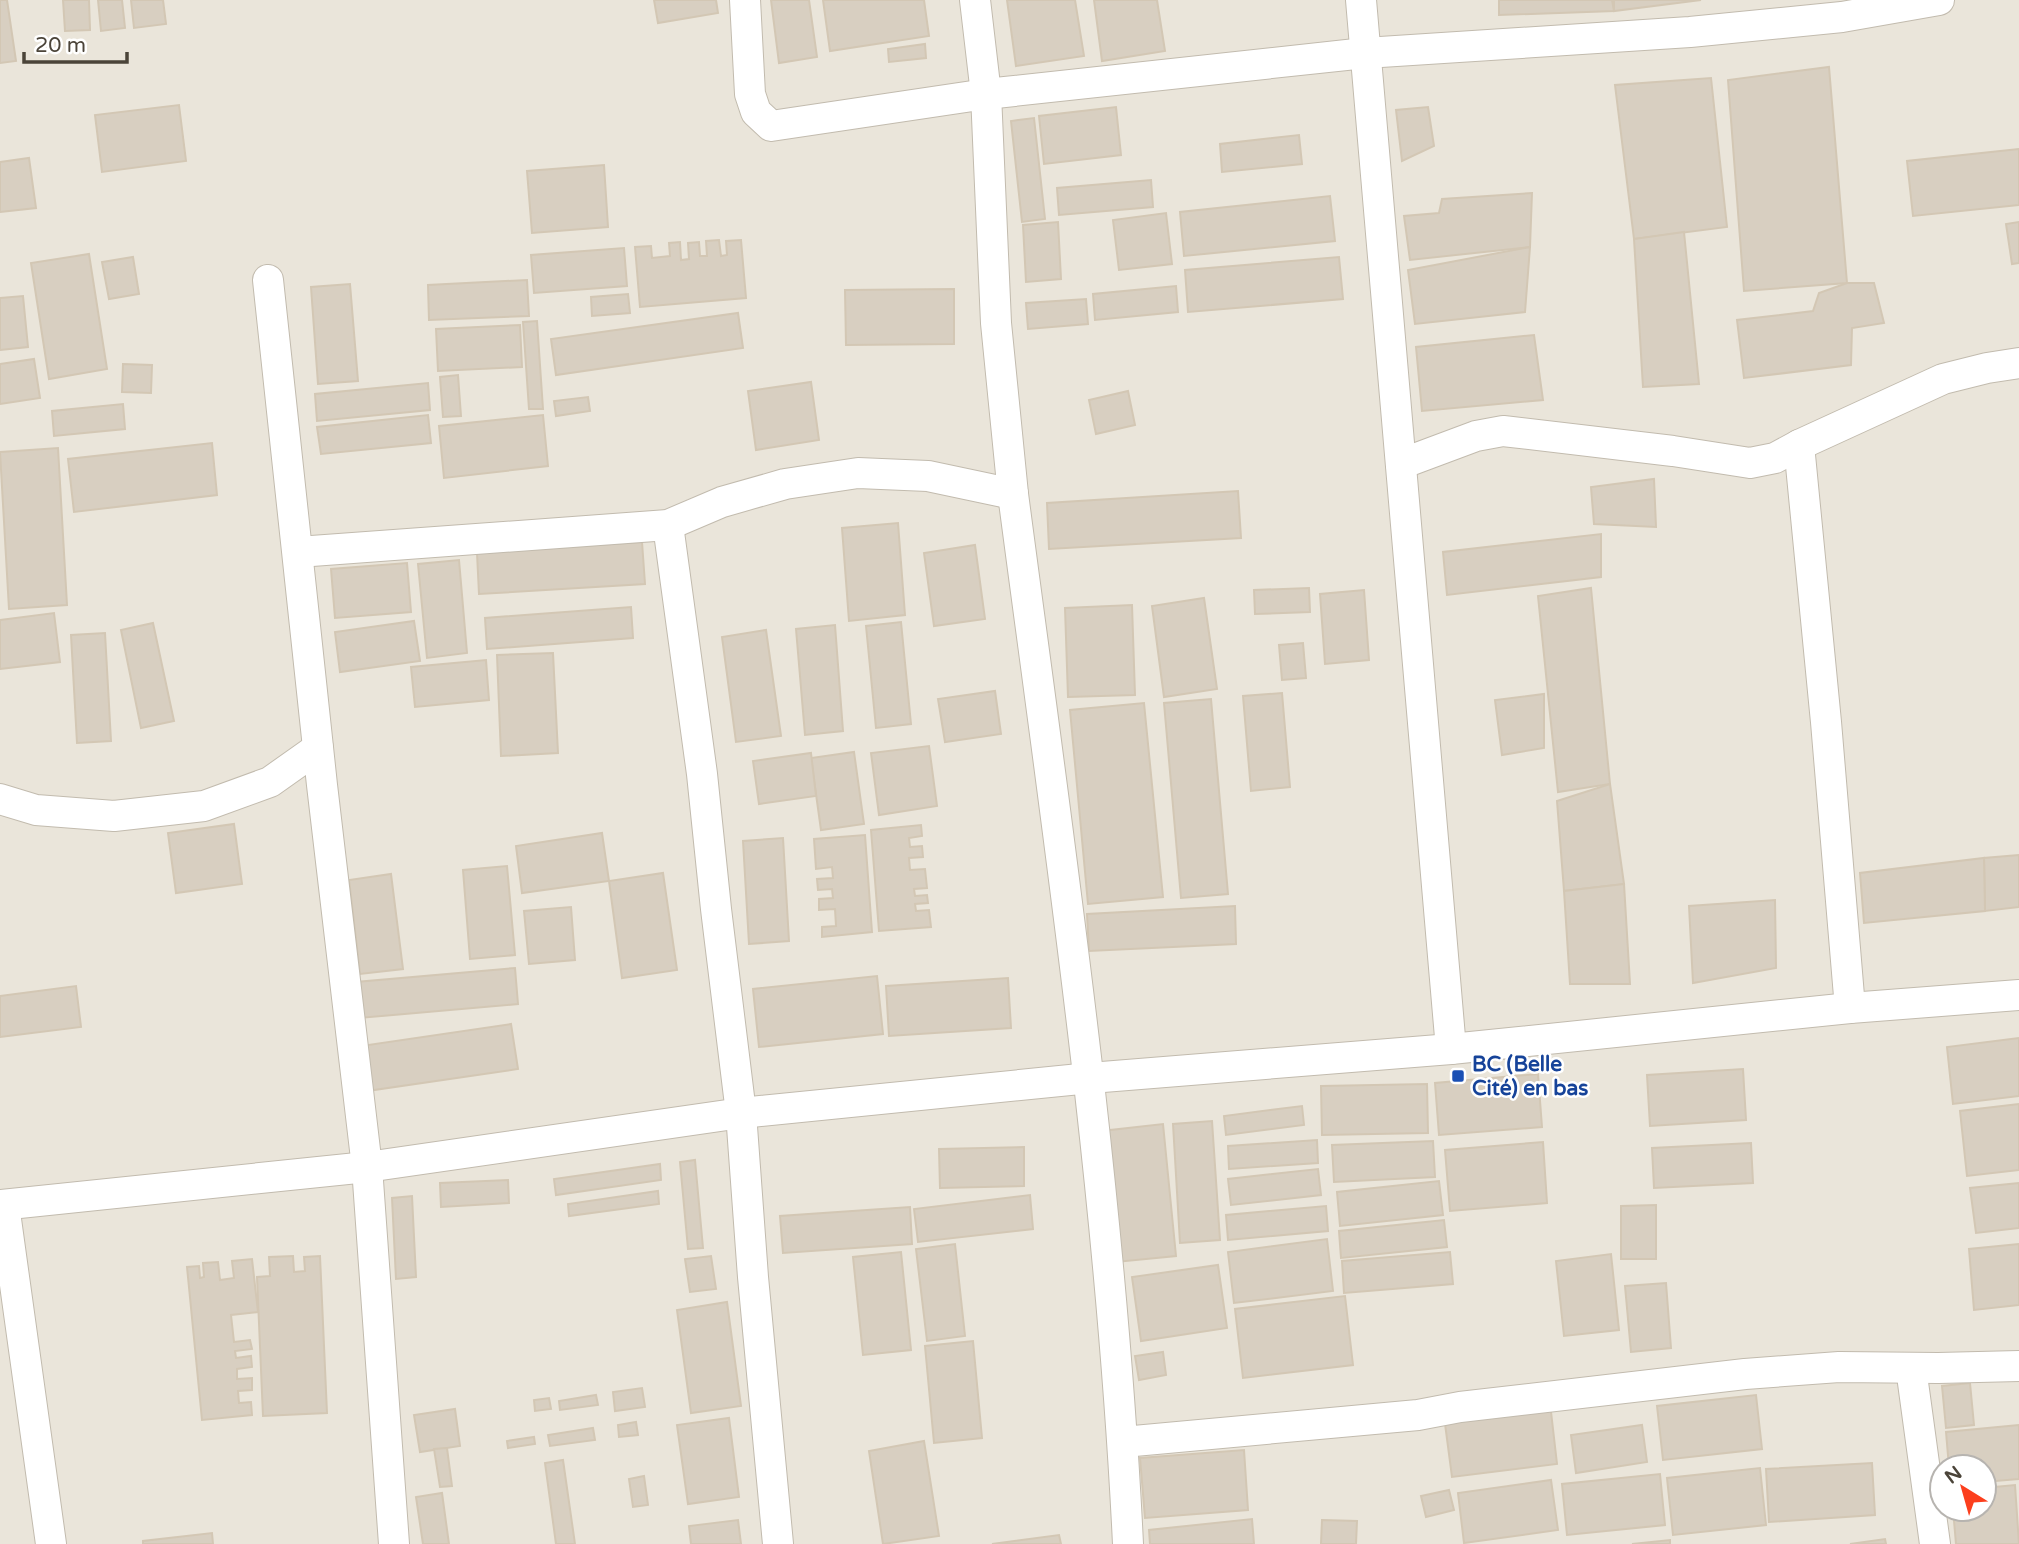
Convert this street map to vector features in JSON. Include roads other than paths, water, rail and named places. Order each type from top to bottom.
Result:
[{"type":"street","points":[[745,0],[750,94],[756,112],[771,126],[986,94],[1365,53],[1690,32],[1842,17],[1939,0]]},
{"type":"street","points":[[975,0],[986,94],[996,323],[1013,494],[1090,1078],[1123,1442],[1128,1544]]},
{"type":"street","points":[[1361,0],[1451,1049]]},
{"type":"street","points":[[268,280],[318,748],[367,1167],[394,1544]]},
{"type":"street","points":[[1401,464],[1476,436],[1503,431],[1750,463],[1775,458],[1943,379],[2019,363]]},
{"type":"street","points":[[1799,446],[1850,1008]]},
{"type":"street","points":[[299,552],[668,525],[722,502],[785,484],[858,472],[928,476],[1013,494]]},
{"type":"street","points":[[668,525],[702,774],[741,1113],[778,1544]]},
{"type":"street","points":[[0,799],[36,810],[114,816],[204,806],[270,782],[318,748]]},
{"type":"street","points":[[51,1544],[2,1205],[367,1167],[741,1113],[1090,1078],[1451,1049],[1850,1008],[2019,995]]},
{"type":"street","points":[[1123,1442],[1418,1415],[1460,1407],[1745,1374],[1839,1367],[2019,1366]]},
{"type":"street","points":[[1910,1368],[1935,1544]]},
{"type":"place","name":"BC (Belle Cité) en bas","points":[[1458,1076]]}]
